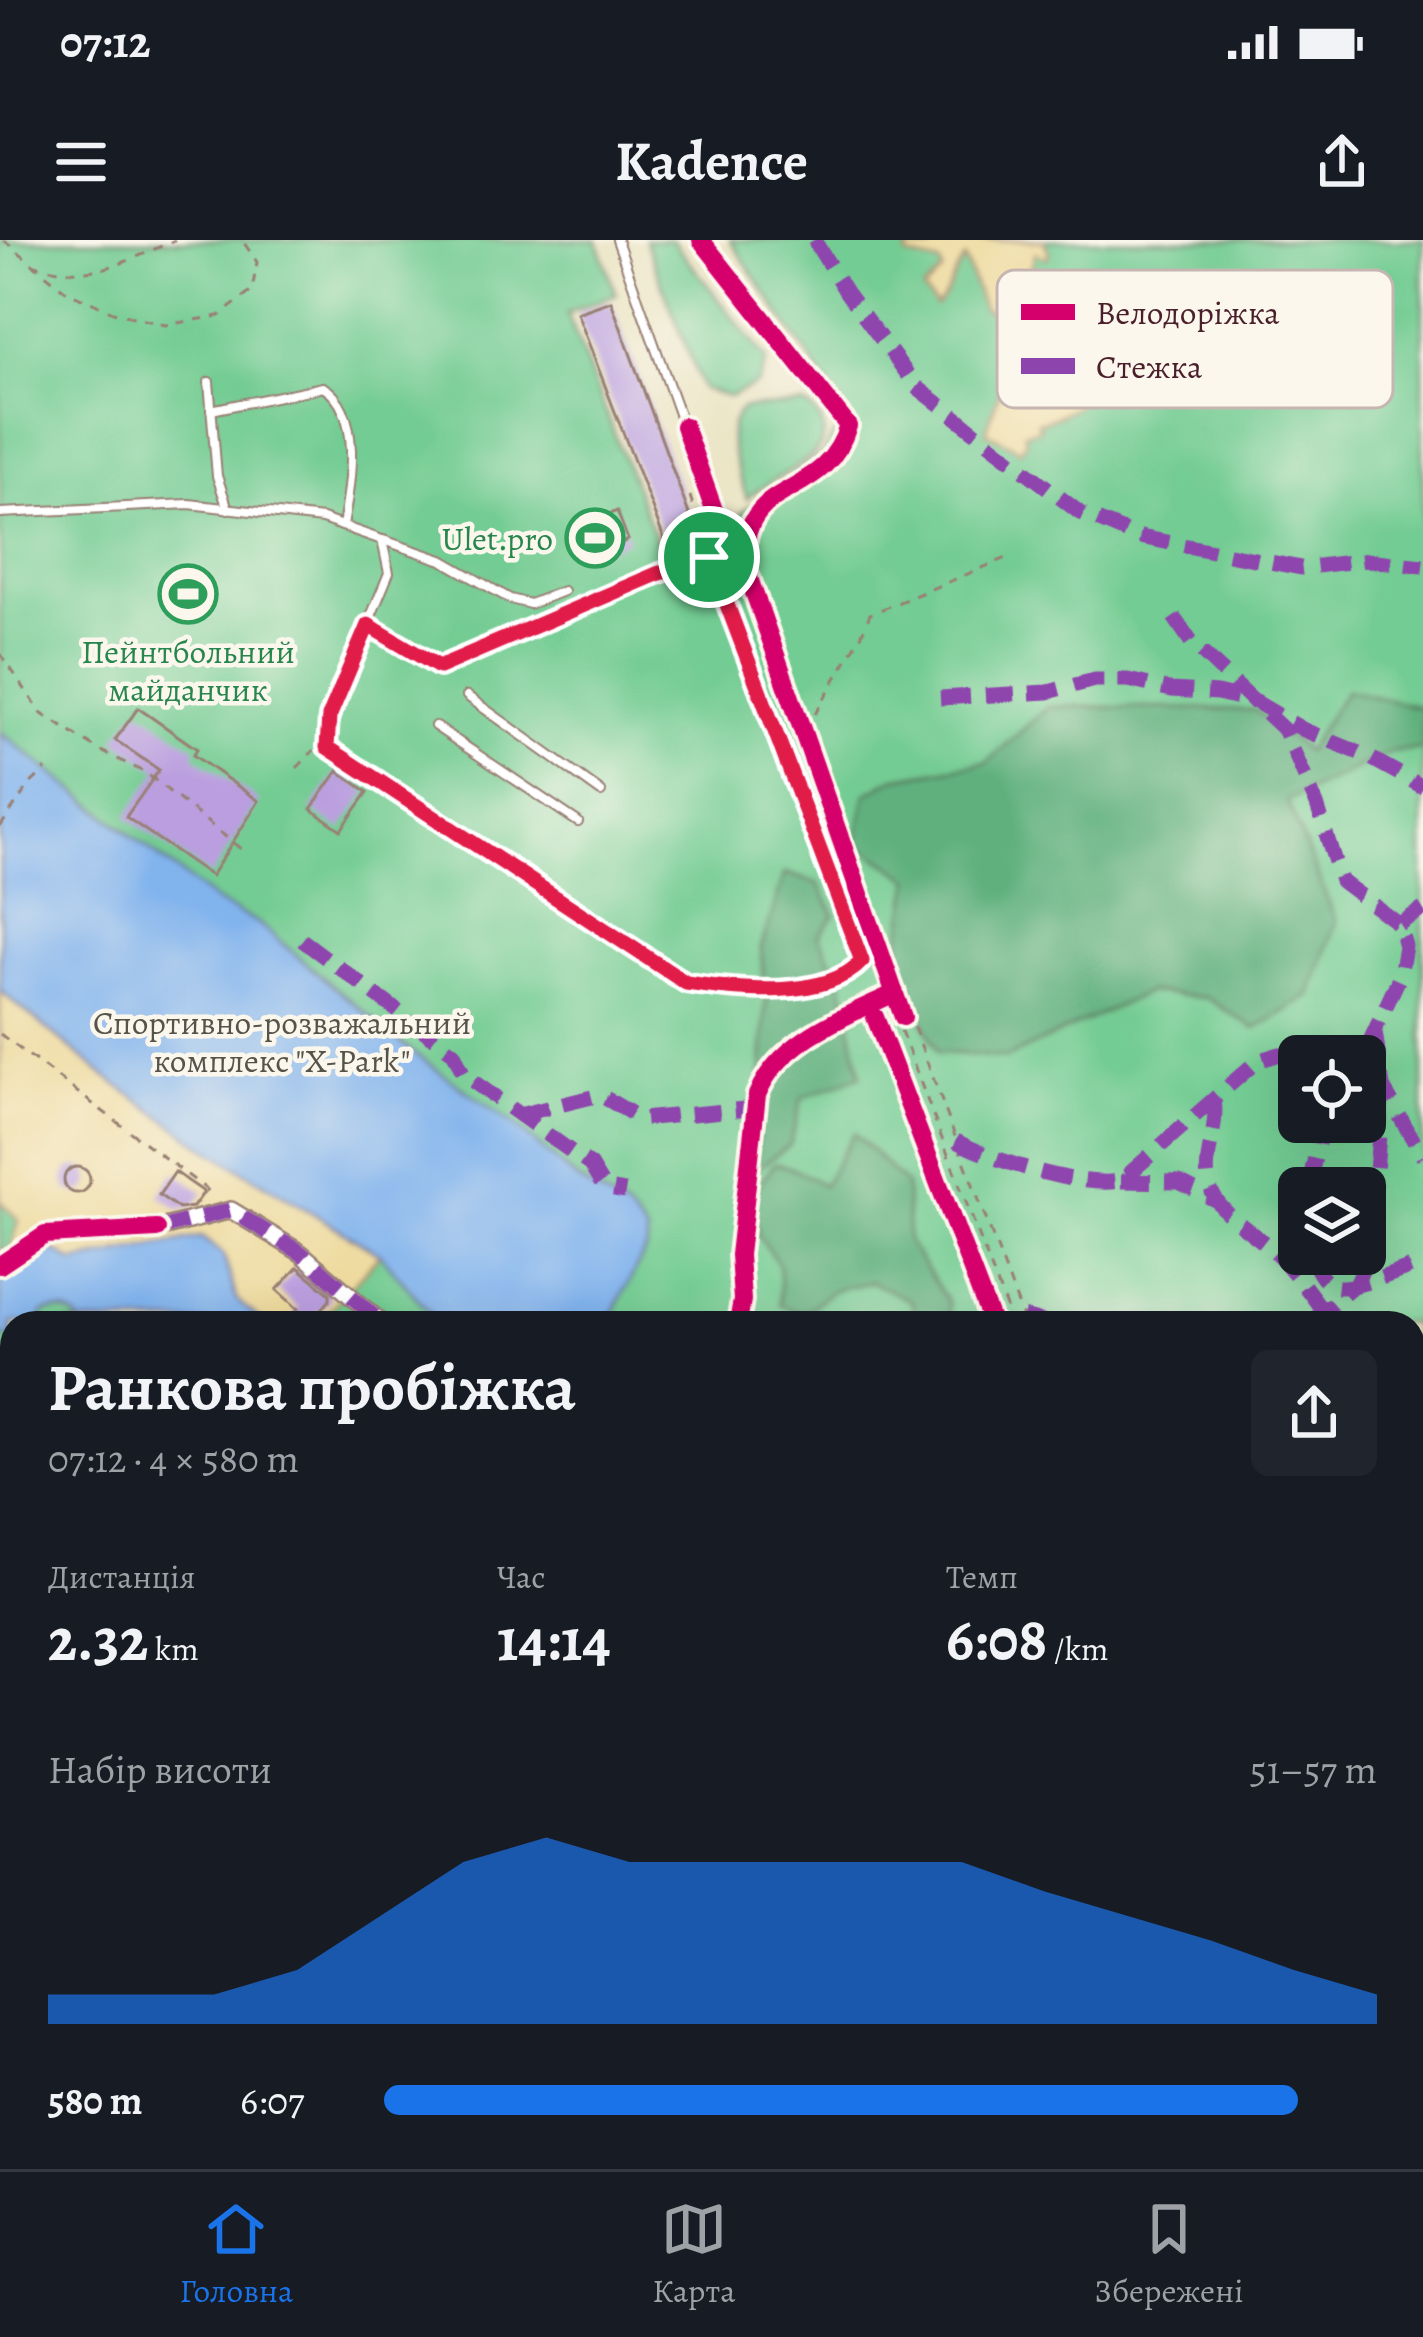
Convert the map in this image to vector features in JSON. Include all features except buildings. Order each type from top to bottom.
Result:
[{"type":"street","points":[[701,240],[848,426]]},
{"type":"street","points":[[684,426],[714,510],[743,561],[895,993],[797,1044],[762,1081],[741,1236],[740,1311]]},
{"type":"street","points":[[0,1264],[45,1235],[158,1229],[231,1210],[301,1253],[368,1311]]},
{"type":"lane","points":[[617,240],[684,426]]},
{"type":"lane","points":[[209,382],[217,476],[228,509]]},
{"type":"lane","points":[[212,410],[323,387],[338,395],[345,410],[352,472],[343,526]]},
{"type":"lane","points":[[743,561],[756,512],[821,472],[841,447],[848,426]]},
{"type":"lane","points":[[0,513],[189,505],[322,519],[442,560],[510,599],[530,604],[563,591]]},
{"type":"lane","points":[[382,540],[389,573],[329,717],[327,747],[686,983],[751,992],[807,985],[850,974],[877,941]]},
{"type":"lane","points":[[467,696],[601,792]]},
{"type":"lane","points":[[435,726],[578,822]]},
{"type":"lane","points":[[895,993],[903,1017]]},
{"type":"path","points":[[4,240],[66,291],[113,312],[165,326],[219,316],[252,291],[257,262],[242,240]]},
{"type":"path","points":[[30,264],[63,273],[92,272],[121,266],[176,240]]},
{"type":"path","points":[[688,489],[709,557],[862,961]]},
{"type":"path","points":[[805,731],[870,614],[1014,554]]},
{"type":"path","points":[[368,625],[439,667],[657,574],[709,557]]},
{"type":"path","points":[[0,653],[42,713],[98,751],[146,773],[242,849]]},
{"type":"path","points":[[297,768],[311,750],[327,747]]},
{"type":"path","points":[[0,827],[28,785],[46,770]]},
{"type":"path","points":[[1007,1311],[901,1029],[903,1017],[913,1025],[1020,1311]]},
{"type":"path","points":[[0,1034],[173,1161],[231,1210]]},
{"type":"path","points":[[884,1038],[987,1311]]},
{"type":"green space","name":"Спортивно-розважальний комплекс \"Х-Park\"","points":[[0,240],[597,240],[616,294],[567,313],[666,565],[718,546],[744,510],[823,453],[847,413],[730,240],[1423,240],[1423,1311],[0,1311]]},
{"type":"green space","points":[[645,240],[672,240],[767,360],[758,384],[729,397],[703,390]]},
{"type":"green space","points":[[804,405],[823,427],[817,449],[747,499],[732,451],[735,417],[743,408]]},
{"type":"green space","points":[[1346,690],[1423,708],[1423,749],[1394,751],[1287,801],[1336,921],[1310,996],[1255,1029],[1207,998],[1148,992],[1007,1058],[938,1052],[896,965],[911,879],[856,843],[866,794],[894,778],[987,762],[1049,706],[1255,710],[1306,751]]},
{"type":"green space","points":[[785,873],[819,884],[835,915],[819,935],[842,983],[861,1075],[802,1098],[790,1145],[756,1169],[766,1002],[761,948]]},
{"type":"green space","points":[[854,1133],[906,1185],[908,1242],[948,1302],[949,1311],[913,1311],[912,1301],[871,1282],[835,1290],[806,1311],[780,1304],[779,1265],[758,1236],[753,1191],[775,1163],[823,1185]]},
{"type":"sand","points":[[934,240],[1044,240],[1049,253],[1046,258],[1035,253],[1031,270],[997,270],[997,315],[983,309],[965,259],[936,306],[923,291],[943,271],[940,264],[907,256],[908,249],[931,250]]},
{"type":"sand","points":[[997,398],[997,408],[1071,408],[1037,422],[1040,429],[1024,433],[1021,450],[986,432]]},
{"type":"sand","points":[[0,991],[105,1076],[209,1150],[380,1254],[329,1311],[249,1311],[237,1300],[223,1254],[201,1237],[74,1262],[26,1255],[0,1275],[0,1252],[11,1248],[19,1221],[0,1201]]},
{"type":"water","points":[[0,732],[218,903],[258,923],[410,1050],[518,1128],[578,1180],[628,1211],[647,1234],[647,1247],[614,1311],[428,1311],[380,1254],[209,1150],[105,1076],[0,991]]},
{"type":"water","points":[[201,1237],[223,1254],[237,1300],[250,1311],[0,1311],[0,1275],[36,1249],[54,1250],[74,1262]]},
{"type":"marked path","points":[[814,240],[846,292],[917,387],[1080,513],[1135,536],[1301,568],[1366,560],[1423,566]]},
{"type":"marked path","points":[[1174,617],[1191,642],[1285,731],[1317,805],[1341,881],[1399,924],[1405,946],[1400,976],[1373,1035]]},
{"type":"marked path","points":[[940,698],[1048,692],[1095,680],[1217,693],[1256,702],[1423,787]]},
{"type":"marked path","points":[[1399,924],[1423,909]]},
{"type":"marked path","points":[[302,940],[454,1053],[464,1075],[590,1165],[604,1188],[625,1192]]},
{"type":"marked path","points":[[1375,1031],[1383,1087],[1423,1157]]},
{"type":"marked path","points":[[956,1141],[1037,1171],[1083,1181],[1121,1181],[1257,1061],[1278,1055]]},
{"type":"marked path","points":[[519,1115],[600,1095],[641,1119],[755,1108]]},
{"type":"marked path","points":[[1214,1101],[1207,1174],[1213,1195],[1229,1215],[1280,1257],[1323,1311]]},
{"type":"marked path","points":[[1313,1167],[1318,1143]]},
{"type":"marked path","points":[[1324,1311],[1357,1282],[1369,1255],[1378,1143]]},
{"type":"marked path","points":[[1121,1181],[1179,1182],[1219,1202]]},
{"type":"marked path","points":[[157,1229],[231,1210],[301,1253],[368,1311]]},
{"type":"marked path","points":[[1320,1275],[1342,1287],[1423,1263]]},
{"type":"cycle path","points":[[701,240],[848,426],[822,468],[758,513],[743,561]]},
{"type":"cycle path","points":[[684,426],[714,510],[743,561],[903,1017]]},
{"type":"cycle path","points":[[740,1311],[739,1255],[757,1095],[767,1076],[797,1045],[895,993]]},
{"type":"cycle path","points":[[875,1017],[987,1311]]},
{"type":"cycle path","points":[[0,1265],[45,1235],[157,1229]]},
{"type":"place","name":"Ulet.pro","points":[[595,538]]},
{"type":"place","name":"Пейнтбольний майданчик","points":[[188,594]]},
{"type":"route","points":[[709,557],[862,961],[850,974],[751,992],[686,983],[327,747],[329,717],[368,625],[439,667],[657,574],[709,557]]}]
